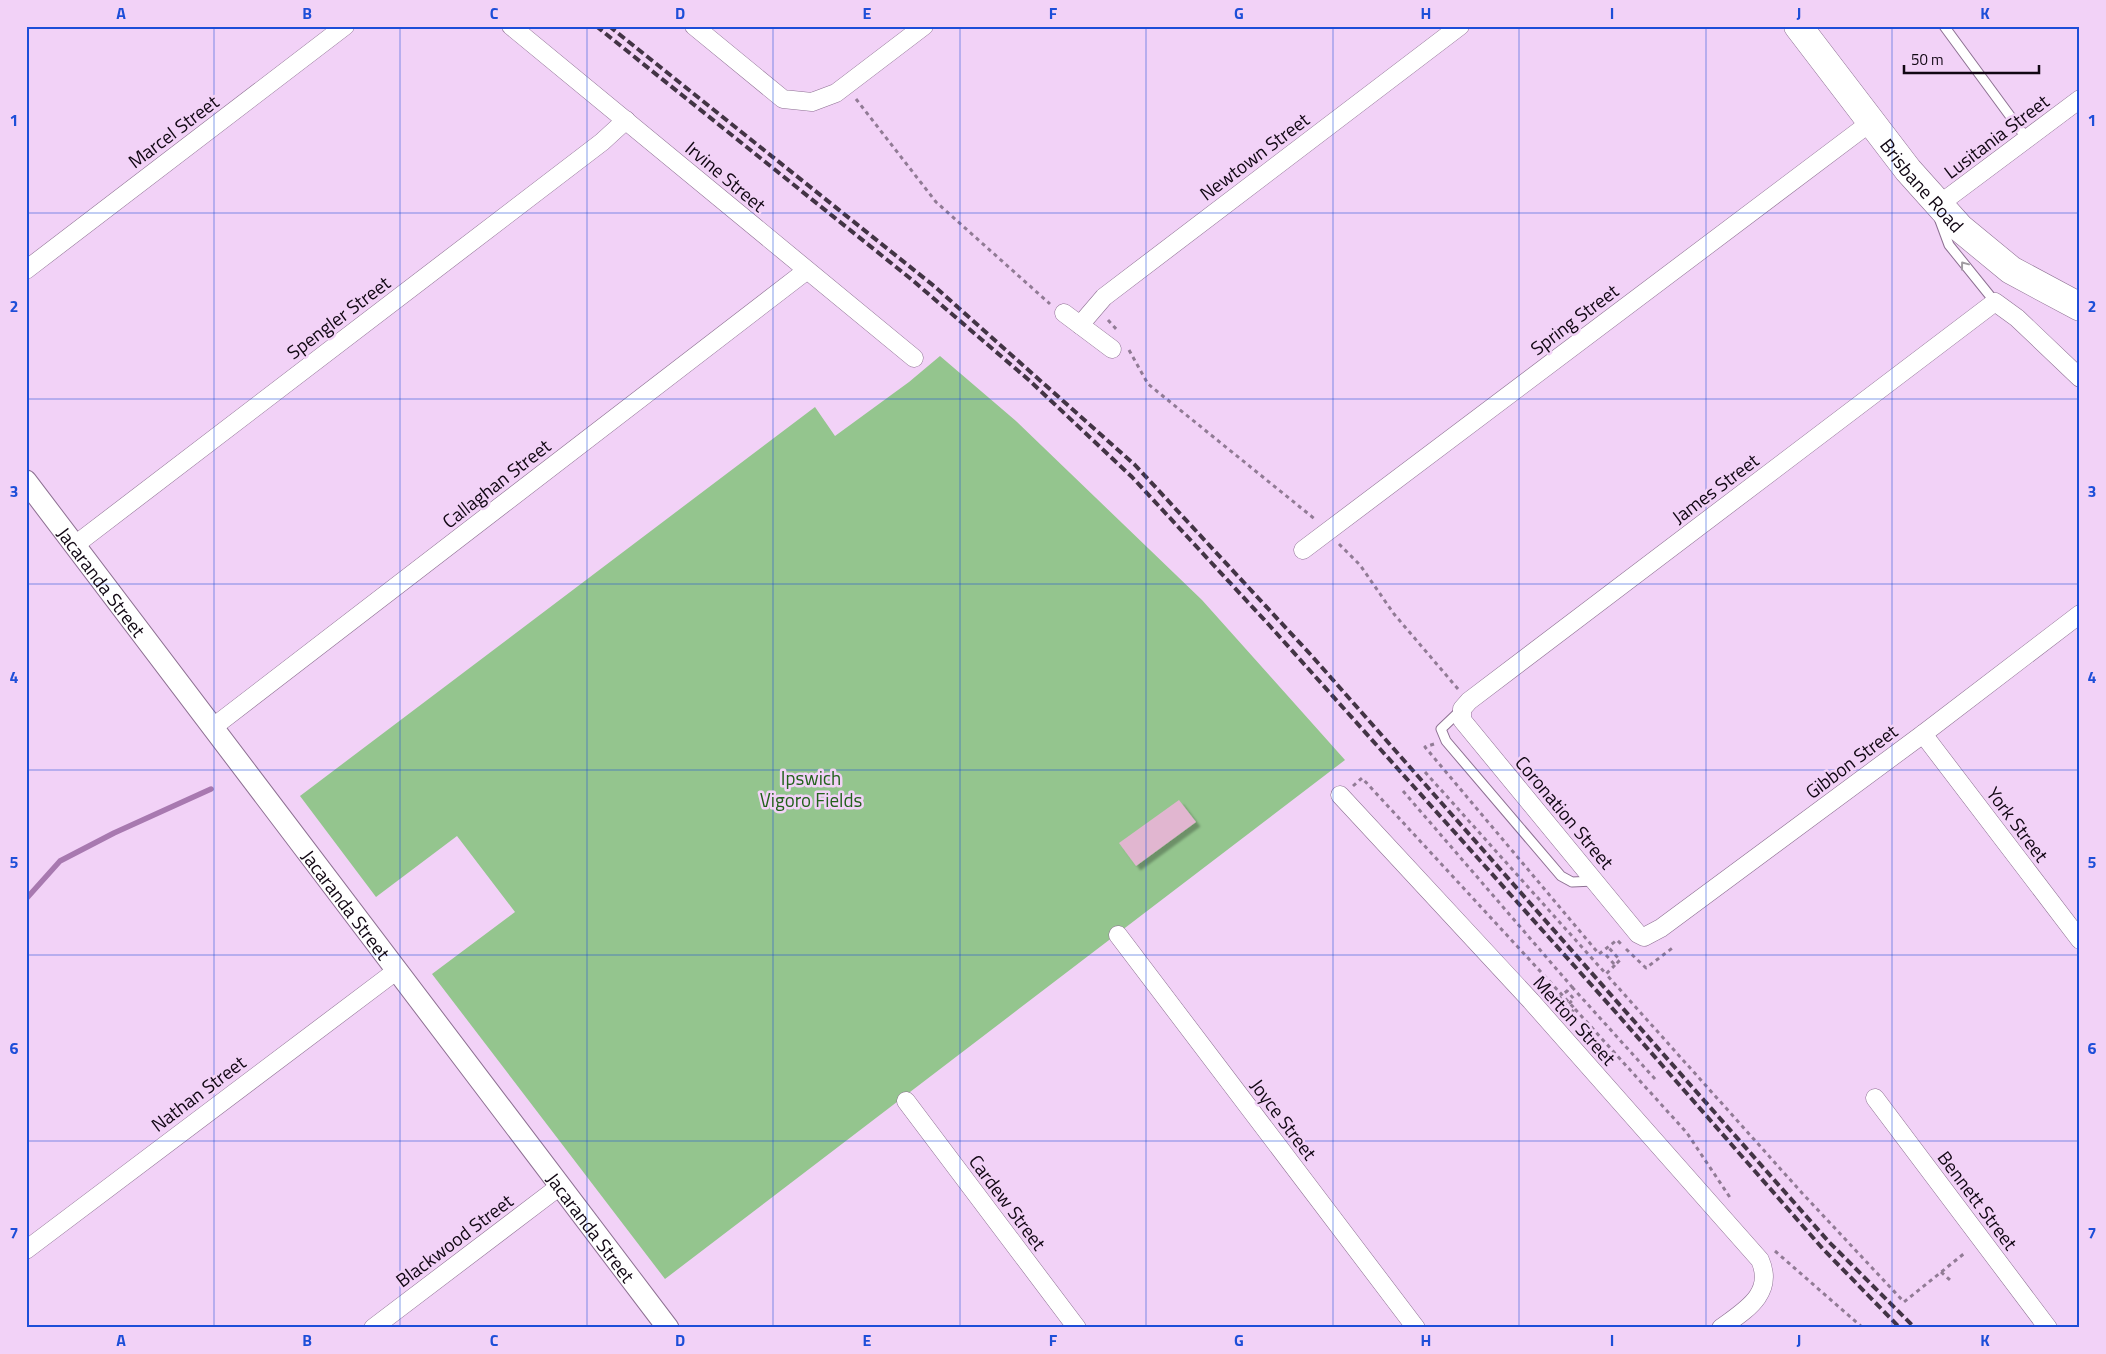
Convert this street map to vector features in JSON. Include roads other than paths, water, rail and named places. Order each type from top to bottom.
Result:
[{"type":"main road","name":"Brisbane Road","points":[[1798,26],[1938,206],[1972,240],[2011,270],[2080,307]]},
{"type":"street","name":"Marcel Street","points":[[26,270],[345,26]]},
{"type":"street","name":"Irvine Street","points":[[511,26],[806,271],[914,358]]},
{"type":"street","points":[[694,26],[783,99],[812,102],[836,94],[924,26]]},
{"type":"street","name":"Newtown Street","points":[[1080,325],[1104,297],[1460,26]]},
{"type":"street","name":"Lusitania Street","points":[[1938,206],[2080,99]]},
{"type":"street","name":"Spengler Street","points":[[75,545],[602,142],[626,120]]},
{"type":"street","name":"Spring Street","points":[[1303,550],[1871,122]]},
{"type":"street","name":"Callaghan Street","points":[[212,728],[806,271]]},
{"type":"street","points":[[1995,302],[2024,324],[2080,377]]},
{"type":"street","name":"James Street","points":[[1462,709],[1995,302]]},
{"type":"street","points":[[1060,309],[1080,325],[1118,342]]},
{"type":"street","name":"Jacaranda Street","points":[[26,481],[668,1328]]},
{"type":"street","name":"Gibbon Street","points":[[1644,937],[1661,928],[2080,614]]},
{"type":"street","name":"Coronation Street","points":[[1462,709],[1462,720],[1638,934],[1644,937]]},
{"type":"street","name":"York Street","points":[[1922,734],[2080,940]]},
{"type":"street","name":"Merton Street","points":[[1340,795],[1531,1001],[1756,1255],[1764,1268],[1764,1281],[1761,1292],[1753,1304],[1721,1328]]},
{"type":"street","name":"Joyce Street","points":[[1118,935],[1416,1328]]},
{"type":"street","name":"Nathan Street","points":[[26,1250],[396,971]]},
{"type":"street","name":"Bennett Street","points":[[1875,1098],[2048,1328]]},
{"type":"street","name":"Cardew Street","points":[[906,1101],[1077,1328]]},
{"type":"street","name":"Blackwood Street","points":[[373,1328],[560,1186]]},
{"type":"lane","points":[[1944,26],[2026,139]]},
{"type":"lane","points":[[1938,206],[1942,229],[1949,245],[1995,302]]},
{"type":"lane","points":[[1462,709],[1441,729],[1446,741],[1561,876],[1572,882],[1595,881]]},
{"type":"waterway","points":[[26,899],[60,861],[114,833],[211,789]]},
{"type":"railway","points":[[596,26],[911,279],[1030,381],[1132,477],[1270,626],[1612,1008],[1823,1249],[1900,1328]]},
{"type":"railway","points":[[609,26],[934,286],[1135,465],[1311,655],[1829,1242],[1915,1328]]},
{"type":"park label","name":"Ipswich Vigoro Fields","points":[[811,788]]}]
